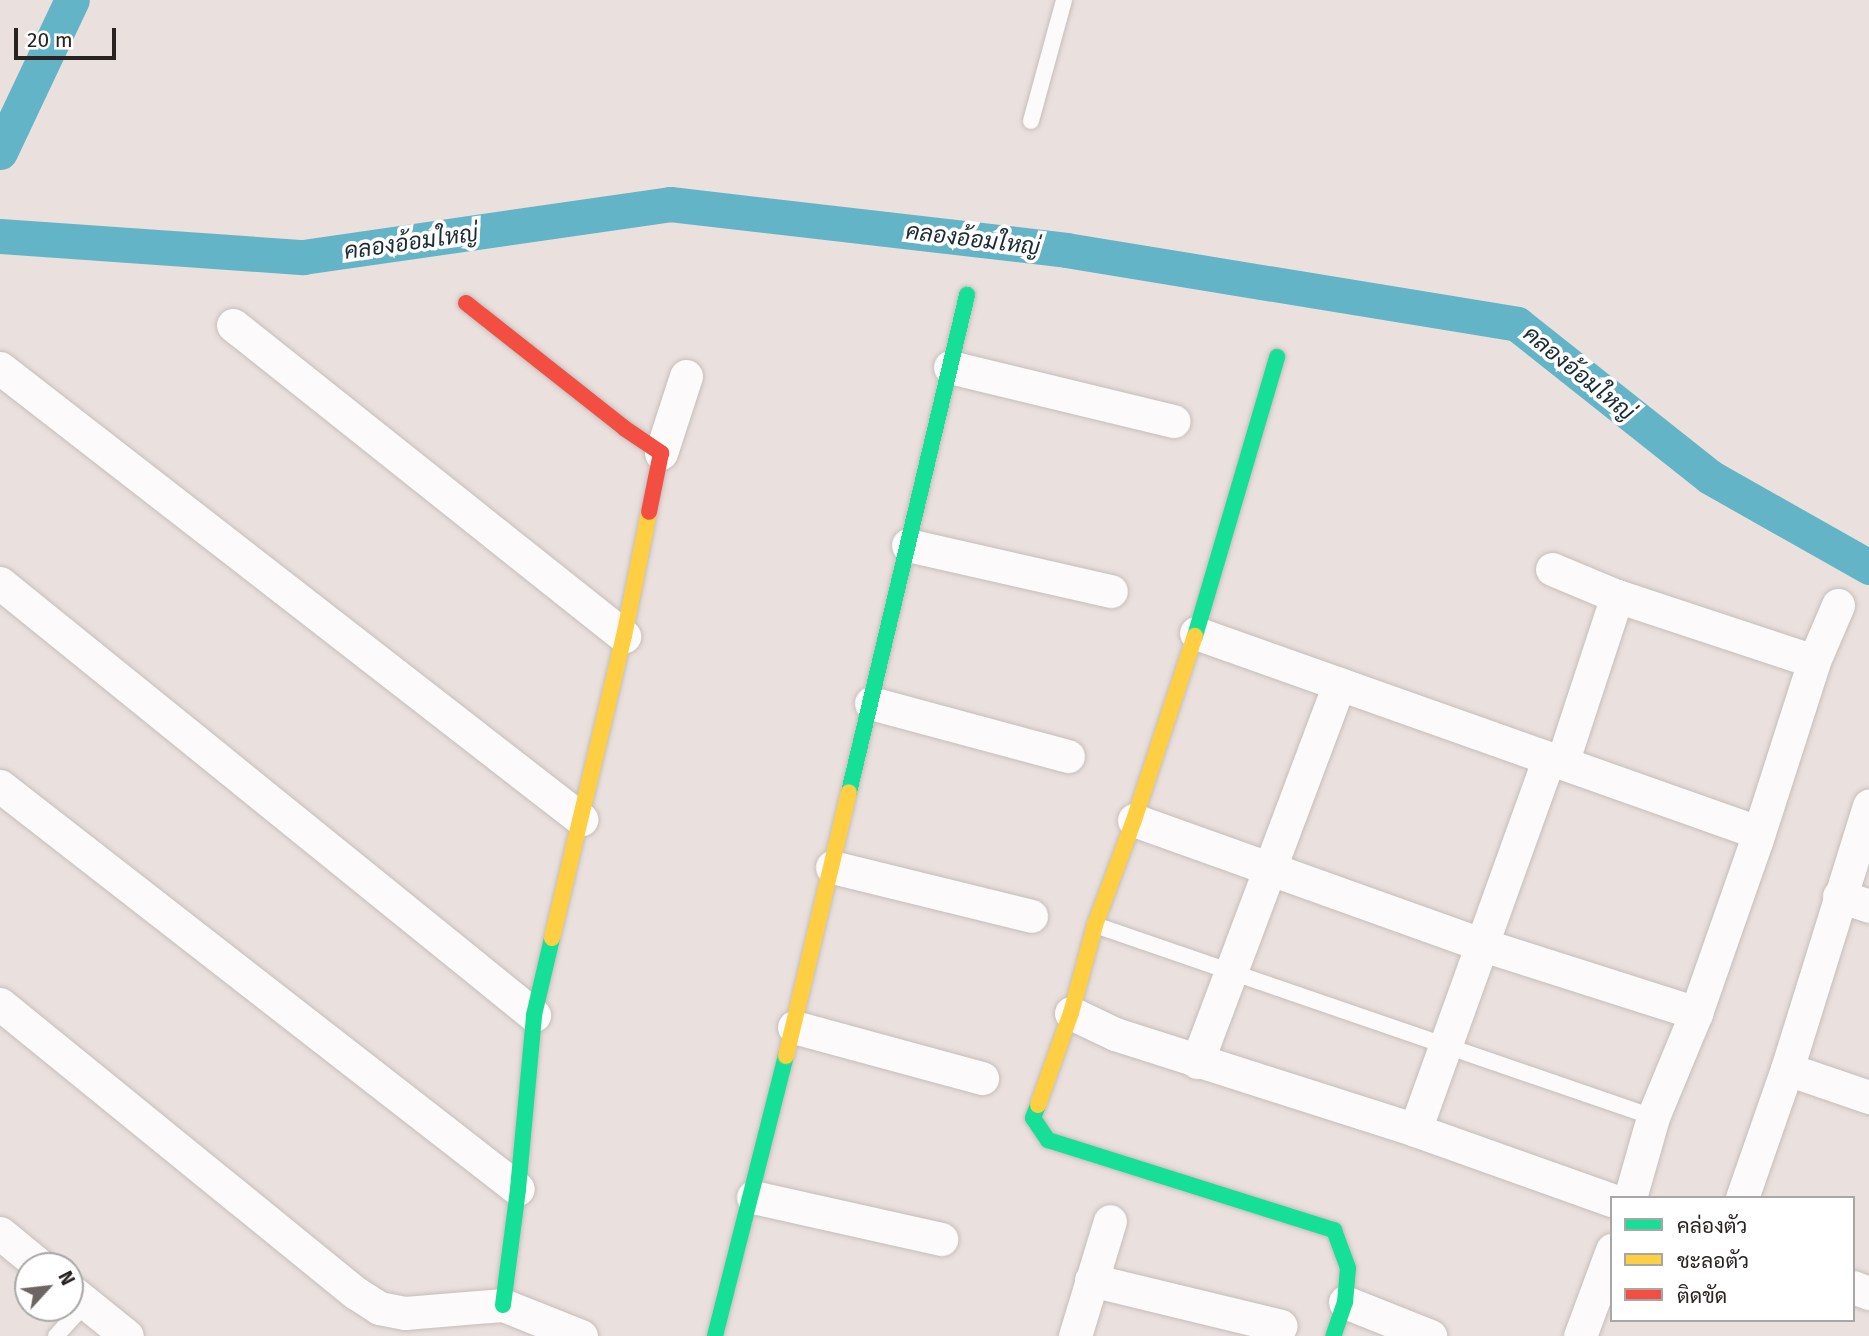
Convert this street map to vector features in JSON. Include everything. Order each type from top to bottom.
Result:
[{"type":"street","points":[[715,1336],[753,1197],[967,295]]},
{"type":"street","points":[[466,303],[624,428],[661,453]]},
{"type":"street","points":[[233,325],[624,636]]},
{"type":"street","points":[[1277,357],[1196,633],[1134,820],[1095,925],[1071,1013],[1033,1118],[1048,1140],[1334,1230],[1348,1268],[1345,1302],[1333,1336]]},
{"type":"street","points":[[950,367],[1174,421]]},
{"type":"street","points":[[0,368],[581,819]]},
{"type":"street","points":[[503,1305],[518,1189],[534,1014],[624,636],[661,453],[686,376]]},
{"type":"street","points":[[908,545],[1111,591]]},
{"type":"street","points":[[1552,569],[1617,596],[1814,662]]},
{"type":"street","points":[[0,583],[534,1014]]},
{"type":"street","points":[[1415,1130],[1479,944],[1556,761],[1617,596]]},
{"type":"street","points":[[1631,1196],[1653,1117],[1696,1013],[1814,662],[1838,605]]},
{"type":"street","points":[[1196,633],[1757,832]]},
{"type":"street","points":[[1197,1062],[1234,971],[1269,869],[1339,684]]},
{"type":"street","points":[[870,703],[1068,755]]},
{"type":"street","points":[[0,786],[518,1189]]},
{"type":"street","points":[[1743,1196],[1787,1069],[1854,901],[1869,805]]},
{"type":"street","points":[[1134,820],[1479,944],[1696,1013]]},
{"type":"street","points":[[832,867],[1031,916]]},
{"type":"street","points":[[0,1004],[356,1293],[379,1308],[405,1313],[503,1305],[581,1336]]},
{"type":"street","points":[[1071,1013],[1115,1034],[1415,1130],[1610,1199]]},
{"type":"street","points":[[794,1027],[982,1077]]},
{"type":"street","points":[[1787,1069],[1869,1097]]},
{"type":"street","points":[[753,1197],[941,1239]]},
{"type":"street","points":[[1075,1336],[1110,1221]]},
{"type":"street","points":[[0,1233],[23,1252]]},
{"type":"street","points":[[1580,1336],[1610,1255]]},
{"type":"street","points":[[1091,1280],[1281,1326]]},
{"type":"street","points":[[84,1301],[127,1336]]},
{"type":"street","points":[[1345,1302],[1430,1336]]},
{"type":"lane","points":[[1031,121],[1064,0]]},
{"type":"lane","points":[[1095,925],[1653,1117]]},
{"type":"waterway","points":[[0,152],[72,0]]},
{"type":"waterway","name":"คลองอ้อมใหญ่","points":[[0,236],[303,257],[670,204],[1066,250],[1517,324],[1710,477],[1869,567]]},
{"type":"traffic: fast","points":[[849,792],[967,295]]},
{"type":"traffic: fast","points":[[1195,636],[1277,357]]},
{"type":"traffic: fast","points":[[503,1305],[518,1189],[534,1015],[552,938]]},
{"type":"traffic: fast","points":[[715,1336],[786,1056]]},
{"type":"traffic: fast","points":[[1038,1105],[1033,1118],[1048,1140],[1334,1230],[1348,1268],[1345,1302],[1333,1336]]},
{"type":"traffic: slow","points":[[552,938],[624,636],[649,512]]},
{"type":"traffic: slow","points":[[1038,1105],[1071,1013],[1095,925],[1134,820],[1195,636]]},
{"type":"traffic: slow","points":[[786,1056],[849,792]]},
{"type":"traffic: jam","points":[[466,303],[624,428],[661,453],[649,512]]}]
